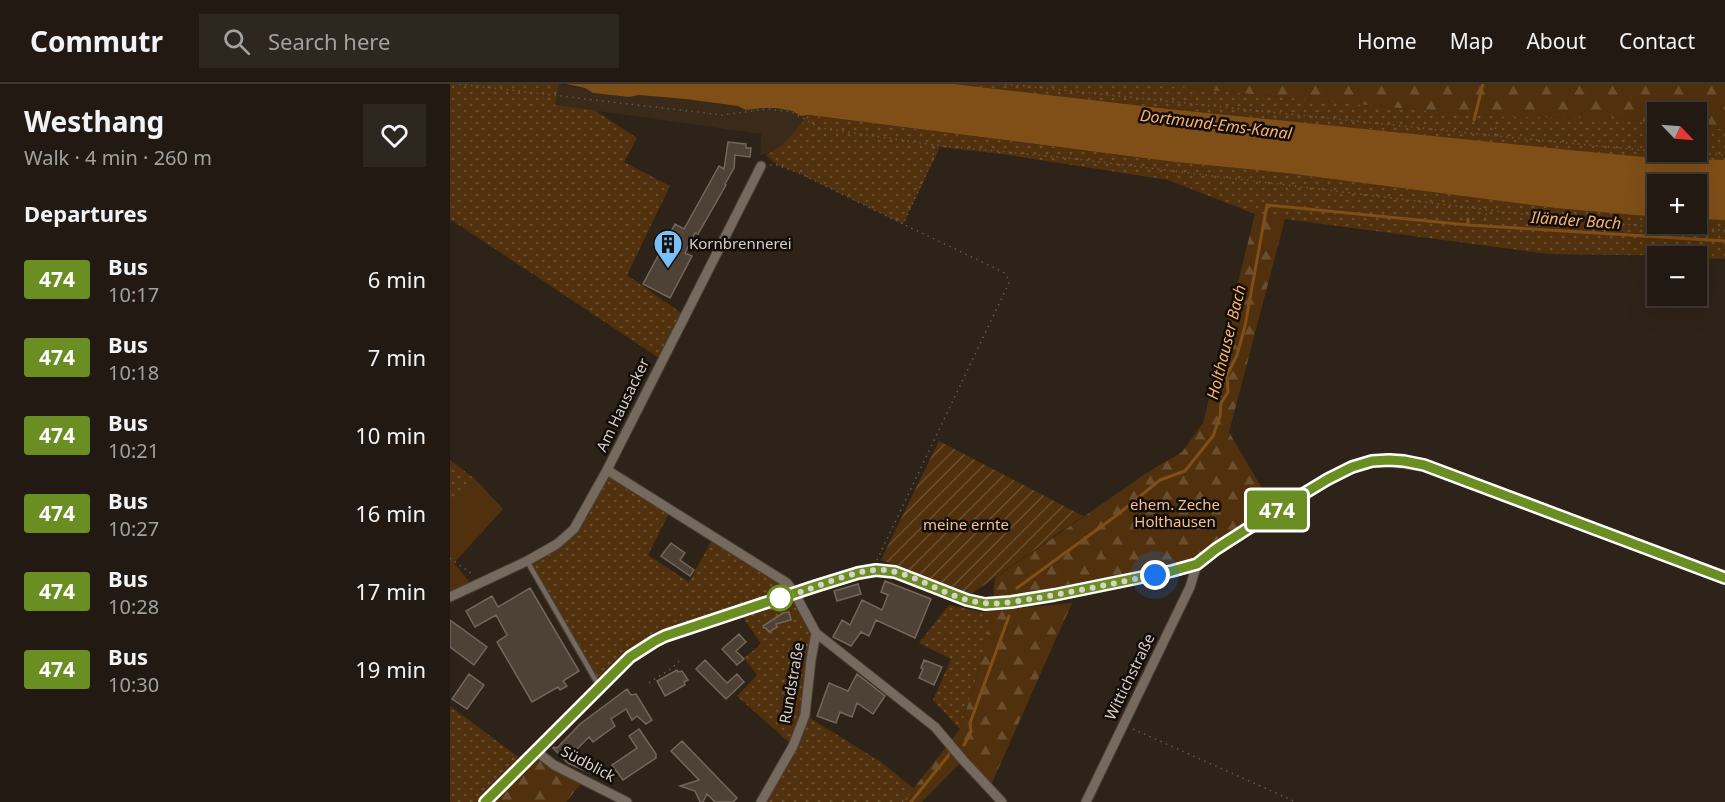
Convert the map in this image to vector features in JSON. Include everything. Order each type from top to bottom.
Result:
[{"type":"street","name":"Am Hausacker","points":[[450,597],[527,561],[557,544],[574,529],[607,471],[761,166]]},
{"type":"street","points":[[485,802],[630,657],[655,641],[738,611],[858,573],[876,570],[895,572],[967,600],[985,604],[1054,595],[1172,571],[1197,564],[1216,549],[1328,479],[1352,467],[1372,461],[1404,461],[1424,465],[1725,578]]},
{"type":"street","points":[[607,471],[787,583],[816,633],[935,727],[1002,802]]},
{"type":"street","name":"Wittichstraße","points":[[1086,802],[1190,587],[1197,564]]},
{"type":"street","name":"Rundstraße","points":[[761,802],[793,746],[805,715],[816,633]]},
{"type":"street","name":"Südblick","points":[[536,751],[554,765],[627,802]]},
{"type":"lane","points":[[527,561],[600,687]]},
{"type":"path","points":[[459,84],[722,115],[767,109],[792,112],[820,128],[934,145],[1080,160],[1487,210],[1635,225],[1725,230]]},
{"type":"path","points":[[1005,84],[1495,136],[1651,151],[1725,154]]},
{"type":"path","points":[[1495,136],[1496,124]]},
{"type":"path","points":[[903,224],[933,159],[934,145]]},
{"type":"path","points":[[761,166],[777,165],[788,169],[1003,272],[1007,276],[1009,284],[877,559],[876,570]]},
{"type":"path","points":[[1485,221],[1487,210]]},
{"type":"path","points":[[450,558],[472,574]]},
{"type":"path","points":[[649,683],[679,661]]},
{"type":"path","points":[[1124,725],[1296,802]]},
{"type":"shaded area","points":[[559,84],[585,88],[593,93],[685,99],[738,106],[746,110],[776,108],[792,111],[801,116],[808,115],[789,139],[774,151],[760,156],[761,134],[555,105]]},
{"type":"green space","points":[[450,84],[559,84],[555,105],[594,110],[637,138],[624,162],[670,186],[627,275],[684,315],[662,360],[450,219]]},
{"type":"green space","points":[[954,84],[1143,84],[1453,113],[1513,117],[1608,118],[1647,122],[1647,158],[1574,152]]},
{"type":"green space","points":[[1143,84],[1725,84],[1725,129],[1707,128],[1707,102],[1647,102],[1647,122],[1608,118],[1513,117]]},
{"type":"green space","points":[[808,115],[1555,208],[1647,216],[1647,234],[1707,234],[1707,219],[1725,220],[1725,259],[1707,258],[1707,246],[1647,246],[1647,255],[1549,254],[1285,219],[1255,214],[1168,180],[1002,154],[940,147],[903,224],[799,173],[777,165],[766,155],[794,132]]},
{"type":"green space","points":[[1707,128],[1725,129],[1725,160],[1707,160]]},
{"type":"green space","name":"ehem. Zeche Holthausen","points":[[1255,214],[1285,219],[1229,432],[1274,509],[1195,561],[1119,579],[993,600],[995,578],[1148,472],[1182,452],[1203,423]]},
{"type":"green space","name":"meine ernte","points":[[939,441],[1083,516],[971,594],[881,560]]},
{"type":"green space","points":[[450,460],[475,479],[450,506]]},
{"type":"green space","points":[[607,470],[670,511],[648,555],[689,582],[712,540],[787,583],[816,633],[805,715],[881,762],[914,789],[903,802],[761,802],[793,746],[737,696],[757,675],[744,658],[761,644],[739,611],[655,641],[600,687],[527,561],[574,529]]},
{"type":"green space","points":[[475,479],[503,509],[454,563],[473,586],[450,597],[450,506]]},
{"type":"green space","points":[[1072,603],[991,785],[963,760],[922,802],[903,802],[960,729],[976,680],[992,611]]},
{"type":"green space","points":[[949,605],[981,612],[992,611],[983,656],[960,729],[933,700],[951,659],[919,643]]},
{"type":"green space","points":[[450,706],[525,762],[485,802],[450,802]]},
{"type":"green space","points":[[536,751],[584,780],[566,802],[485,802]]},
{"type":"water","name":"Dortmund-Ems-Kanal","points":[[566,84],[954,84],[1169,109],[1647,157],[1647,162],[1725,160],[1725,220],[1707,219],[1707,174],[1647,174],[1647,216],[1555,208],[1286,173],[1175,162],[825,117],[801,116],[792,111],[776,108],[746,110],[738,106],[685,99],[593,93],[585,88]]},
{"type":"building","points":[[728,142],[746,144],[746,148],[751,148],[750,157],[735,155],[734,168],[726,185],[685,253],[692,256],[670,298],[643,284],[675,224],[684,229],[719,166],[724,169]]},
{"type":"building","points":[[671,543],[685,553],[680,560],[694,570],[690,576],[661,556]]},
{"type":"building","points":[[885,581],[931,599],[915,638],[876,620],[869,636],[861,632],[851,646],[833,637],[842,620],[850,625],[862,600],[882,610],[888,595],[881,592]]},
{"type":"building","points":[[858,584],[861,594],[837,601],[834,591]]},
{"type":"building","points":[[530,588],[579,671],[563,681],[567,686],[560,690],[558,687],[532,702],[497,642],[507,635],[496,615],[475,627],[466,611],[492,596],[498,607]]},
{"type":"building","points":[[789,612],[791,620],[776,624],[777,627],[769,632],[764,628],[763,626],[783,613]]},
{"type":"building","points":[[450,620],[487,647],[474,665],[450,647]]},
{"type":"building","points":[[739,634],[746,642],[736,651],[744,659],[737,665],[722,649]]},
{"type":"building","points":[[705,660],[727,683],[737,674],[744,682],[726,699],[696,669]]},
{"type":"building","points":[[924,660],[942,667],[934,685],[919,678]]},
{"type":"building","points":[[677,670],[682,671],[688,680],[684,682],[685,685],[665,696],[657,681]]},
{"type":"building","points":[[469,674],[484,685],[467,709],[452,699]]},
{"type":"building","points":[[857,674],[885,696],[873,714],[857,703],[852,717],[840,712],[836,723],[817,716],[829,683],[848,691]]},
{"type":"building","points":[[627,689],[631,695],[636,694],[652,720],[646,724],[637,716],[632,720],[626,709],[611,719],[615,726],[593,742],[589,737],[571,755],[598,768],[595,775],[568,763],[553,748],[557,748],[580,724]]},
{"type":"building","points":[[639,729],[656,754],[656,758],[623,780],[612,765],[637,748],[629,736]]},
{"type":"building","points":[[682,741],[737,798],[733,802],[715,802],[707,794],[703,802],[700,802],[695,791],[680,786],[699,780],[671,751]]},
{"type":"waterway","name":"Holthauser Bach","points":[[1474,120],[1483,84]]},
{"type":"waterway","name":"Holthauser Bach","points":[[1017,588],[1117,515],[1160,480],[1185,471],[1213,436],[1220,416],[1221,403],[1228,392],[1227,375],[1237,355],[1245,326],[1267,205],[1468,225]]},
{"type":"waterway","name":"Iländer Bach","points":[[1468,219],[1468,225],[1725,241]]},
{"type":"waterway","name":"Holthauser Bach","points":[[964,745],[971,732],[970,723],[1009,616]]},
{"type":"waterway","name":"Holthauser Bach","points":[[911,802],[948,756]]},
{"type":"bus line","name":"474","points":[[485,802],[630,657],[665,636],[816,586],[876,570],[895,572],[967,600],[985,604],[1054,595],[1172,571],[1197,564],[1216,549],[1328,479],[1352,467],[1372,461],[1404,461],[1424,465],[1725,578]]},
{"type":"place","name":"Kornbrennerei","points":[[668,270]]},
{"type":"route","points":[[780,598],[858,573],[876,570],[895,572],[967,600],[985,604],[1054,595],[1155,575]]}]
